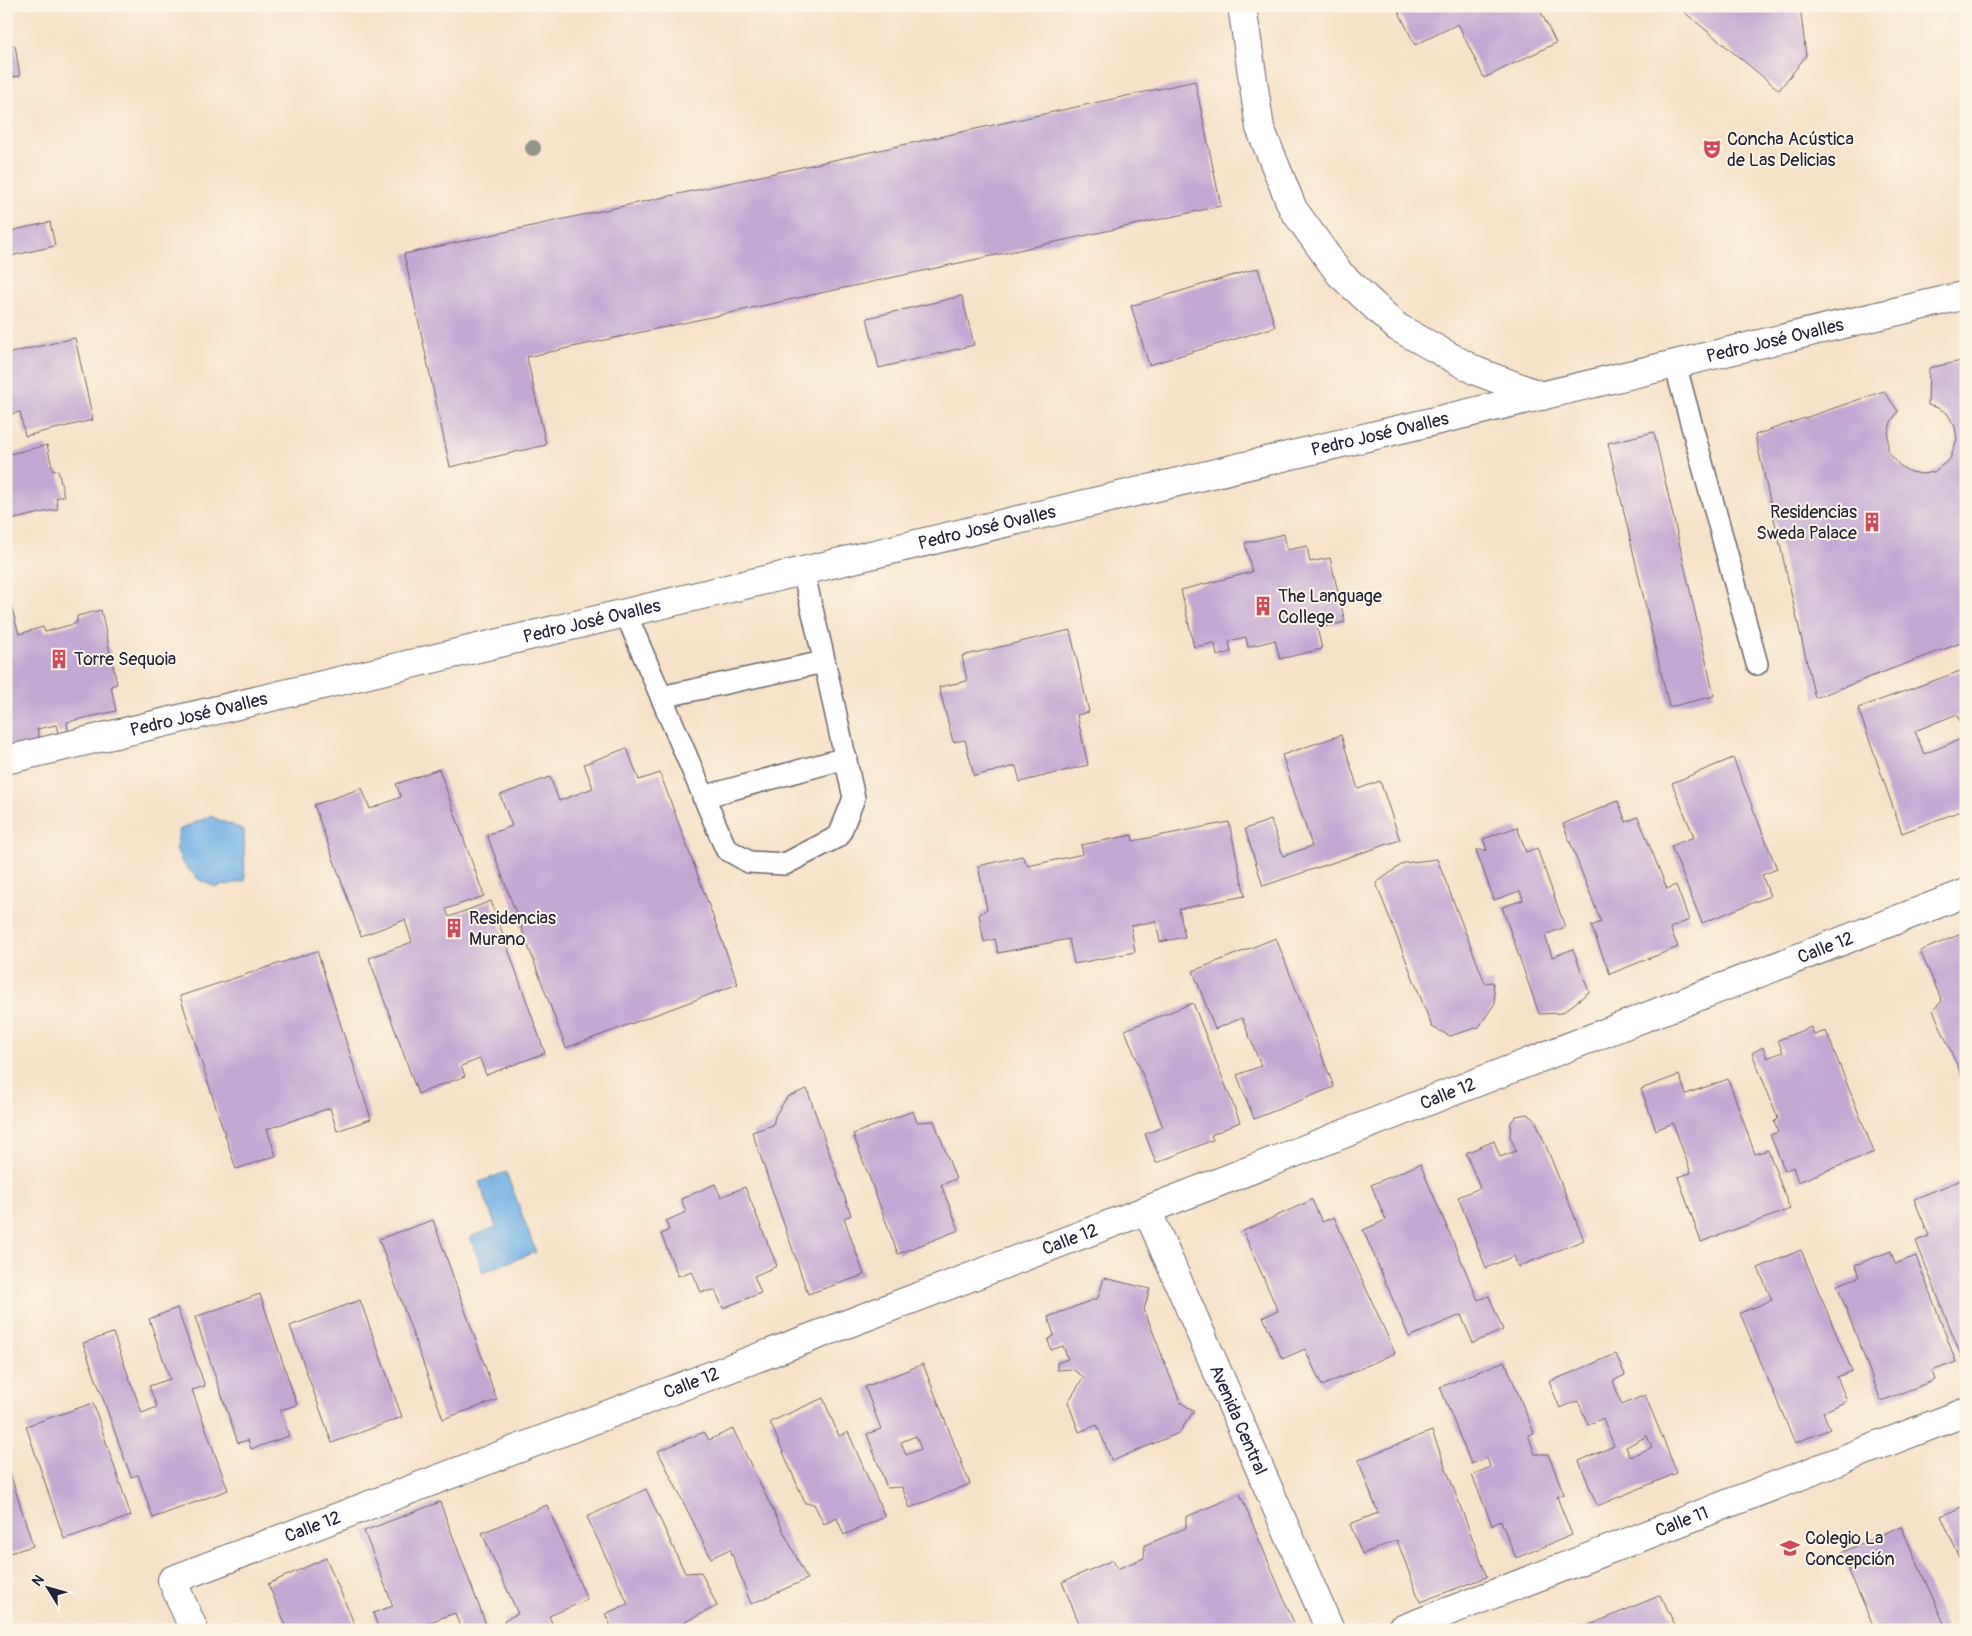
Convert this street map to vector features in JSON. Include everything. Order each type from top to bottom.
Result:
[{"type":"street","points":[[1242,6],[1260,128],[1293,209],[1340,274],[1397,327],[1476,371],[1542,396]]},
{"type":"street","name":"Pedro José Ovalles","points":[[6,760],[1966,295]]},
{"type":"street","name":"Calle 12","points":[[194,1630],[172,1580],[1147,1210],[1966,893]]},
{"type":"street","name":"Avenida Central","points":[[1147,1210],[1330,1630]]},
{"type":"street","name":"Calle 11","points":[[1400,1630],[1966,1412]]},
{"type":"lane","points":[[1675,364],[1757,664]]},
{"type":"lane","points":[[626,614],[726,849],[749,862],[785,864],[839,836],[854,798],[803,571]]},
{"type":"lane","points":[[661,698],[824,662]]},
{"type":"lane","points":[[703,797],[846,758]]},
{"type":"water","points":[[210,816],[244,830],[245,881],[215,887],[199,880],[183,864],[176,848],[179,830]]},
{"type":"water","points":[[506,1172],[536,1252],[483,1272],[470,1237],[496,1227],[479,1182]]},
{"type":"building","points":[[1396,6],[1538,6],[1556,43],[1484,78],[1458,24],[1415,45]]},
{"type":"building","name":"Concha Acústica de Las Delicias","points":[[1688,6],[1800,6],[1806,56],[1779,90],[1684,12]]},
{"type":"building","points":[[15,45],[20,76],[6,78],[6,47]]},
{"type":"building","points":[[1195,81],[1221,206],[527,357],[546,445],[450,467],[404,254]]},
{"type":"building","points":[[50,222],[55,246],[6,257],[6,232]]},
{"type":"building","points":[[1258,268],[1275,327],[1149,365],[1131,306]]},
{"type":"building","points":[[962,296],[974,345],[879,368],[867,318]]},
{"type":"building","points":[[75,338],[93,420],[25,436],[20,412],[6,415],[6,354]]},
{"type":"building","points":[[1966,360],[1966,641],[1815,698],[1755,435],[1884,391],[1898,411],[1891,422],[1888,434],[1888,451],[1899,465],[1910,472],[1923,474],[1934,472],[1950,459],[1957,439],[1955,427],[1947,413],[1928,405],[1929,368]]},
{"type":"building","points":[[1654,432],[1714,696],[1669,707],[1608,443]]},
{"type":"building","points":[[47,445],[53,471],[58,470],[64,496],[56,498],[58,509],[6,521],[6,455]]},
{"type":"building","name":"The Language College","points":[[1284,534],[1287,550],[1307,546],[1310,562],[1330,558],[1345,622],[1317,628],[1322,649],[1280,659],[1275,640],[1248,647],[1246,637],[1229,641],[1231,652],[1217,656],[1215,643],[1194,647],[1181,590],[1252,572],[1245,543]]},
{"type":"building","name":"Torre Sequoia","points":[[11,605],[19,634],[43,627],[45,632],[77,623],[77,616],[101,610],[117,684],[111,686],[116,711],[67,722],[68,731],[58,733],[56,725],[37,729],[41,746],[6,754],[6,606]]},
{"type":"building","points":[[1070,630],[1089,712],[1077,715],[1088,765],[1020,782],[1016,766],[974,776],[965,740],[953,742],[939,687],[967,681],[962,656]]},
{"type":"building","points":[[1966,669],[1966,735],[1957,714],[1915,731],[1924,754],[1966,737],[1966,809],[1902,833],[1858,708]]},
{"type":"building","points":[[1341,735],[1358,789],[1380,781],[1400,840],[1263,886],[1245,829],[1271,820],[1283,856],[1312,846],[1282,755]]},
{"type":"building","points":[[627,748],[639,780],[660,773],[738,984],[566,1048],[487,835],[512,826],[500,795],[550,777],[559,801],[593,788],[584,764]]},
{"type":"building","points":[[1733,758],[1777,869],[1762,875],[1770,896],[1702,923],[1671,846],[1694,837],[1672,783]]},
{"type":"building","name":"Residencias Murano","points":[[439,769],[484,896],[446,909],[449,917],[491,901],[545,1053],[486,1075],[480,1059],[461,1066],[465,1076],[418,1094],[369,958],[412,942],[405,920],[361,936],[314,805],[362,788],[370,809],[401,797],[396,784]]},
{"type":"building","points":[[1618,801],[1626,822],[1638,817],[1667,889],[1676,885],[1689,920],[1670,928],[1678,947],[1610,974],[1591,926],[1601,922],[1563,824]]},
{"type":"building","points":[[1229,822],[1245,896],[1179,909],[1185,937],[1160,942],[1156,921],[1131,926],[1135,952],[1074,964],[1069,939],[998,953],[995,939],[984,942],[979,915],[987,909],[978,866],[1022,856],[1028,866],[1083,854],[1081,845],[1132,835],[1133,841]]},
{"type":"building","points":[[1517,827],[1526,852],[1537,848],[1565,927],[1545,935],[1552,957],[1573,949],[1589,992],[1562,1013],[1539,1014],[1502,907],[1523,900],[1520,891],[1494,900],[1476,850],[1487,850],[1483,839]]},
{"type":"building","points":[[1437,859],[1485,983],[1493,982],[1495,1003],[1479,1027],[1450,1036],[1432,1027],[1376,883],[1404,863]]},
{"type":"building","points":[[1966,932],[1966,1086],[1933,1010],[1942,1001],[1920,951]]},
{"type":"building","points":[[1276,938],[1334,1087],[1254,1119],[1237,1075],[1261,1066],[1242,1018],[1215,1029],[1193,971]]},
{"type":"building","points":[[317,951],[371,1119],[337,1131],[330,1108],[267,1129],[276,1156],[236,1169],[180,996]]},
{"type":"building","points":[[1193,1003],[1240,1122],[1211,1135],[1213,1140],[1156,1163],[1145,1134],[1163,1127],[1125,1030]]},
{"type":"building","points":[[1811,1027],[1814,1035],[1826,1031],[1874,1152],[1798,1182],[1793,1167],[1785,1171],[1770,1135],[1778,1132],[1774,1122],[1778,1118],[1752,1053],[1763,1047],[1767,1058],[1783,1052],[1778,1040]]},
{"type":"building","points":[[1679,1075],[1686,1094],[1728,1079],[1755,1154],[1768,1150],[1790,1209],[1701,1242],[1678,1177],[1691,1173],[1673,1123],[1656,1130],[1641,1089]]},
{"type":"building","points":[[807,1089],[851,1215],[844,1218],[864,1275],[808,1294],[752,1132],[773,1125],[775,1116],[787,1097]]},
{"type":"building","points":[[913,1111],[917,1122],[934,1121],[956,1179],[941,1185],[959,1230],[898,1254],[853,1134]]},
{"type":"building","points":[[1527,1114],[1535,1119],[1584,1240],[1518,1267],[1514,1256],[1486,1268],[1458,1197],[1480,1188],[1466,1153],[1494,1141],[1500,1157],[1516,1151],[1510,1136],[1511,1122],[1516,1116]]},
{"type":"building","points":[[1420,1164],[1478,1300],[1489,1296],[1503,1330],[1473,1343],[1461,1315],[1409,1337],[1363,1230],[1386,1220],[1371,1185]]},
{"type":"building","points":[[1966,1178],[1966,1360],[1963,1361],[1916,1241],[1929,1236],[1914,1199]]},
{"type":"building","points":[[715,1184],[721,1197],[745,1187],[777,1266],[754,1276],[761,1293],[723,1308],[715,1290],[701,1292],[692,1271],[678,1276],[661,1234],[669,1230],[666,1221],[686,1212],[681,1199]]},
{"type":"building","points":[[1312,1200],[1322,1222],[1334,1217],[1395,1353],[1322,1386],[1305,1349],[1282,1359],[1263,1317],[1278,1311],[1243,1231]]},
{"type":"building","points":[[433,1220],[497,1400],[443,1419],[379,1239]]},
{"type":"building","points":[[1801,1250],[1852,1371],[1837,1377],[1847,1401],[1823,1412],[1830,1429],[1795,1443],[1740,1313],[1772,1300],[1758,1268]]},
{"type":"building","points":[[1891,1251],[1895,1264],[1916,1256],[1956,1362],[1932,1371],[1935,1380],[1881,1401],[1837,1285],[1859,1277],[1855,1265]]},
{"type":"building","points":[[1104,1278],[1150,1289],[1144,1309],[1180,1402],[1194,1411],[1179,1433],[1112,1461],[1097,1425],[1079,1432],[1068,1402],[1084,1377],[1072,1369],[1057,1370],[1057,1363],[1068,1359],[1063,1346],[1051,1350],[1048,1340],[1054,1335],[1048,1317],[1098,1298]]},
{"type":"building","points":[[260,1294],[297,1405],[280,1410],[289,1436],[251,1449],[248,1440],[238,1443],[195,1317]]},
{"type":"building","points":[[360,1300],[402,1417],[332,1443],[290,1326]]},
{"type":"building","points":[[177,1308],[205,1386],[192,1390],[228,1490],[153,1518],[138,1475],[131,1477],[83,1343],[113,1333],[142,1413],[157,1407],[149,1386],[170,1379],[149,1319]]},
{"type":"building","points":[[1616,1354],[1625,1375],[1613,1381],[1622,1405],[1645,1395],[1677,1473],[1597,1506],[1579,1461],[1614,1446],[1603,1418],[1588,1425],[1578,1401],[1560,1408],[1549,1382]],"holes":[[[1647,1436],[1652,1447],[1630,1457],[1626,1447]]]},
{"type":"building","points":[[1505,1361],[1534,1433],[1528,1435],[1535,1454],[1548,1454],[1564,1494],[1557,1497],[1572,1535],[1516,1558],[1501,1521],[1492,1525],[1472,1475],[1490,1467],[1487,1458],[1471,1464],[1440,1387]]},
{"type":"building","points":[[923,1364],[970,1484],[910,1508],[902,1487],[887,1488],[867,1434],[881,1429],[865,1387]],"holes":[[[916,1436],[921,1449],[906,1455],[901,1442]]]},
{"type":"building","points":[[823,1398],[839,1436],[848,1432],[885,1517],[844,1535],[837,1518],[824,1524],[814,1504],[805,1503],[770,1422]]},
{"type":"building","points":[[93,1403],[131,1516],[64,1539],[26,1426]]},
{"type":"building","points":[[733,1429],[807,1579],[751,1604],[730,1549],[711,1558],[658,1451],[704,1432],[709,1440]]},
{"type":"building","points":[[1432,1431],[1487,1577],[1420,1602],[1397,1540],[1362,1554],[1350,1524],[1378,1513],[1358,1460]]},
{"type":"building","points":[[6,1460],[33,1546],[6,1554]]},
{"type":"building","points":[[646,1489],[685,1573],[701,1572],[717,1606],[669,1630],[613,1630],[605,1614],[628,1604],[587,1517]]},
{"type":"building","points":[[1240,1494],[1297,1630],[1082,1630],[1062,1582],[1113,1560],[1117,1569],[1144,1558],[1145,1545],[1186,1528],[1186,1517]]},
{"type":"building","points":[[440,1502],[488,1630],[461,1630],[455,1613],[425,1624],[427,1630],[379,1630],[373,1613],[393,1606],[364,1531]]},
{"type":"building","points":[[547,1505],[587,1600],[549,1616],[555,1630],[508,1630],[504,1620],[518,1614],[482,1533]]},
{"type":"building","points":[[1966,1505],[1966,1572],[1941,1516]]},
{"type":"building","points":[[1901,1526],[1947,1630],[1875,1630],[1841,1553]]},
{"type":"building","points":[[326,1558],[357,1630],[288,1630],[268,1584]]},
{"type":"building","points":[[1661,1595],[1677,1630],[1578,1630]]},
{"type":"place","name":"Concha Acústica de Las Delicias","points":[[1712,149]]},
{"type":"place","name":"Residencias Sweda Palace","points":[[1872,522]]},
{"type":"place","name":"The Language College","points":[[1263,606]]},
{"type":"place","name":"Torre Sequoia","points":[[59,659]]},
{"type":"place","name":"Residencias Murano","points":[[454,928]]},
{"type":"place","name":"Colegio La Concepción","points":[[1790,1548]]}]
